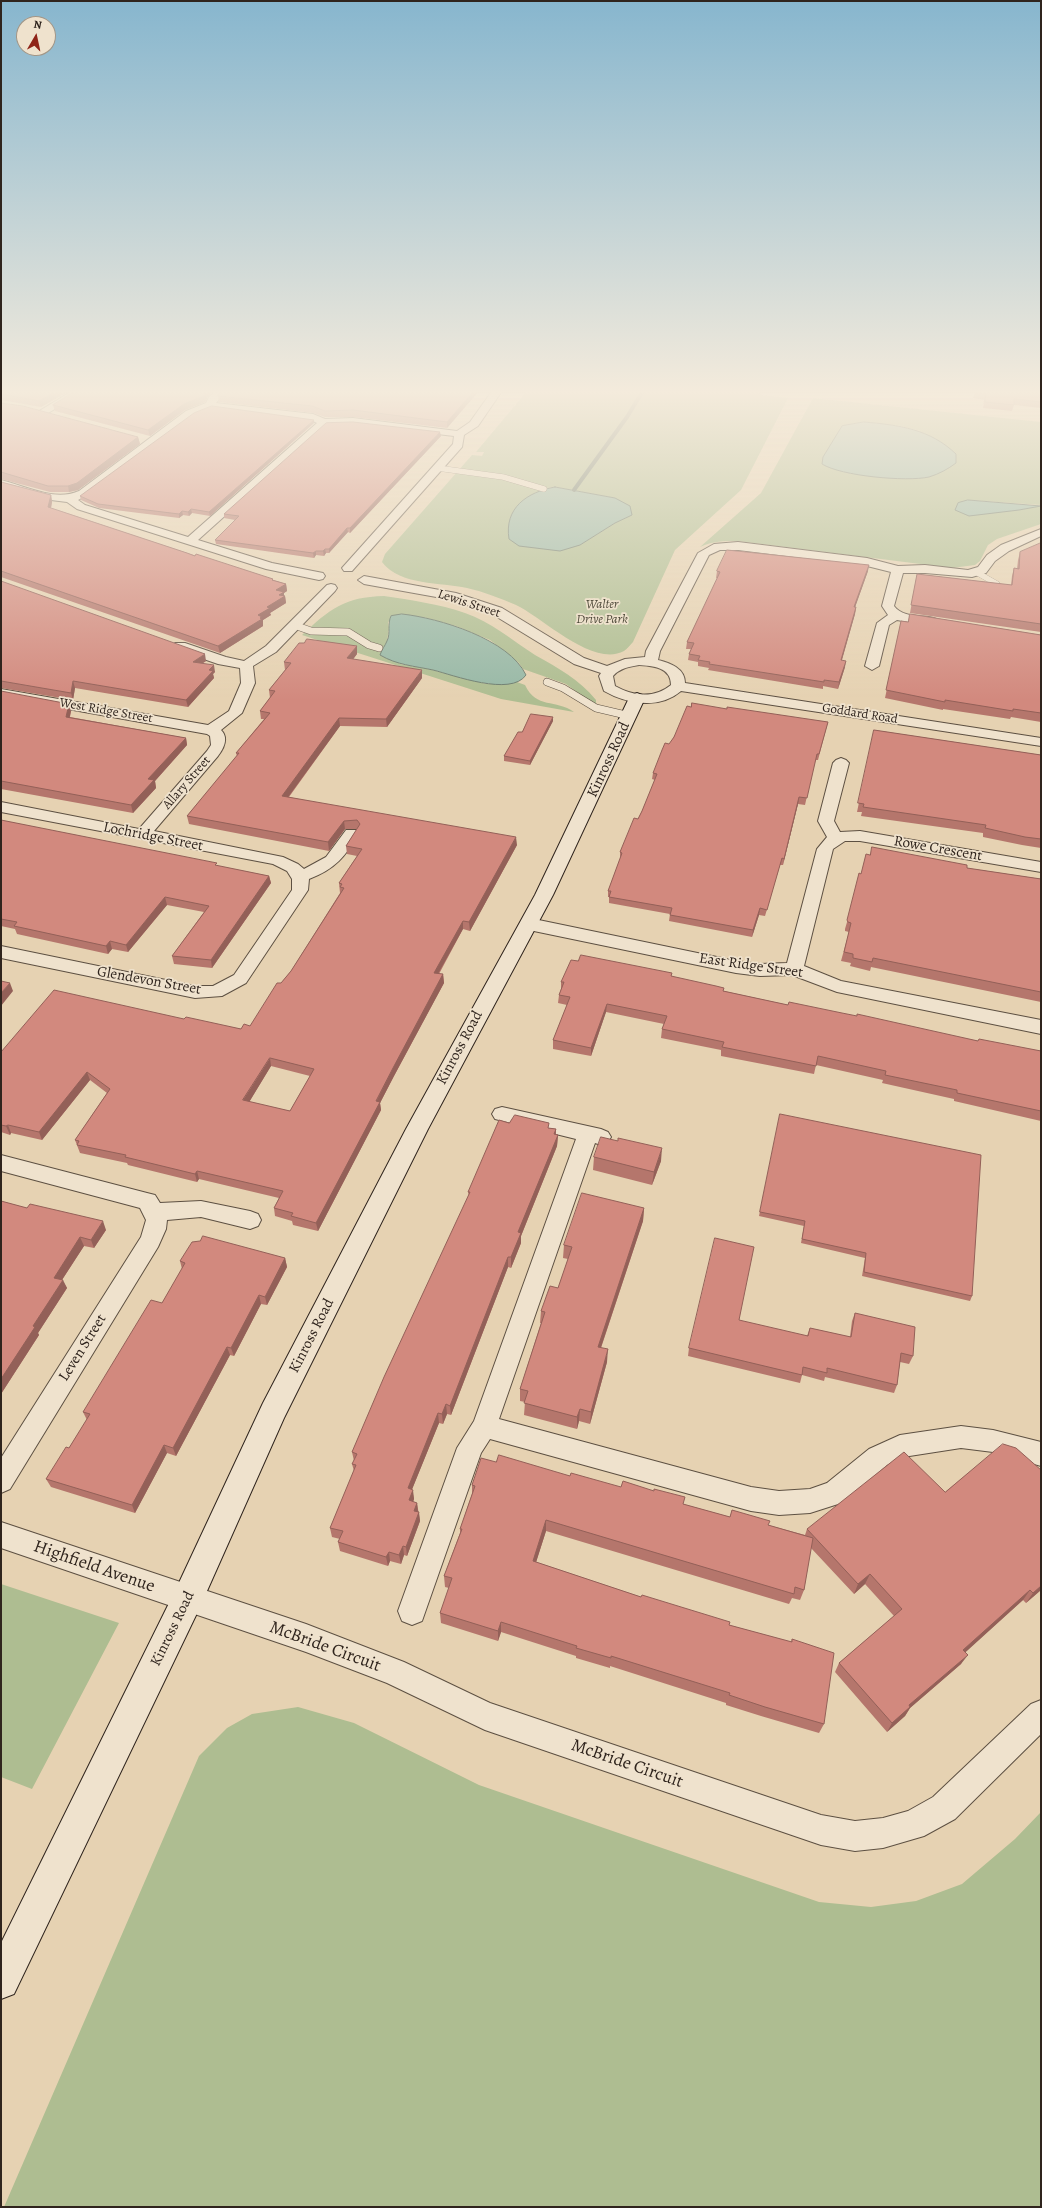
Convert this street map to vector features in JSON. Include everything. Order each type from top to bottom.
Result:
[{"type":"street","points":[[37,494],[70,499],[81,507],[270,566],[333,571]]},
{"type":"street","points":[[70,499],[81,494]]},
{"type":"street","points":[[189,541],[202,532],[245,494]]},
{"type":"street","points":[[171,643],[223,661],[246,665],[271,649],[294,625],[336,588],[319,582],[333,571],[411,494]]},
{"type":"street","points":[[651,662],[653,651],[704,552],[710,550],[738,546],[867,562],[898,570],[925,570],[968,574],[982,570],[991,558],[1005,548],[1041,532]]},
{"type":"street","points":[[898,570],[888,606],[896,615],[949,625]]},
{"type":"street","name":"Lewis Street","points":[[333,571],[361,572],[365,577],[360,583],[456,597],[497,611],[579,661],[609,671]]},
{"type":"street","points":[[872,666],[883,623],[896,615]]},
{"type":"street","points":[[651,662],[662,665],[677,674],[680,680],[678,686],[667,695],[634,707],[626,696],[609,688],[606,676],[609,671],[626,663],[651,662]]},
{"type":"street","points":[[211,730],[235,713],[248,683],[246,665]]},
{"type":"street","name":"Goddard Road","points":[[678,686],[1041,742]]},
{"type":"street","name":"West Ridge Street","points":[[1,692],[211,730]]},
{"type":"street","name":"Kinross Road","points":[[1,1981],[188,1598],[288,1384],[427,1110],[529,924],[634,707]]},
{"type":"street","name":"Allary Street","points":[[142,835],[218,745],[217,734],[211,730]]},
{"type":"street","points":[[794,969],[825,849],[829,843],[836,839],[826,821],[841,763]]},
{"type":"street","name":"Lochridge Street","points":[[1,807],[277,860],[290,864],[301,876]]},
{"type":"street","points":[[301,876],[323,868],[331,862],[352,833]]},
{"type":"street","name":"Rowe Crescent","points":[[836,839],[860,836],[1041,867]]},
{"type":"street","name":"Glendevon Street","points":[[1,952],[174,989],[195,992],[216,992],[240,979],[300,890],[301,876]]},
{"type":"street","name":"East Ridge Street","points":[[529,924],[736,967],[760,970],[794,969],[837,986],[1041,1027]]},
{"type":"street","points":[[502,1114],[618,1141]]},
{"type":"street","points":[[412,1611],[470,1448],[484,1426],[588,1134]]},
{"type":"street","points":[[1,1163],[147,1201],[156,1212],[201,1209],[250,1220]]},
{"type":"street","name":"Leven Street","points":[[1,1481],[150,1241],[157,1226],[156,1212]]},
{"type":"street","points":[[484,1426],[751,1499],[779,1503],[810,1501],[835,1493],[878,1457],[900,1446],[961,1437],[993,1441],[1041,1454]]},
{"type":"street","name":"Highfield Avenue","points":[[1,1535],[188,1598]]},
{"type":"street","name":"McBride Circuit","points":[[188,1598],[306,1638],[386,1670],[485,1716],[821,1830],[855,1836],[883,1833],[913,1825],[944,1808],[1041,1714]]},
{"type":"lane","points":[[976,572],[998,584]]},
{"type":"lane","points":[[294,625],[311,631],[348,632],[369,646],[379,648]]},
{"type":"lane","points":[[547,682],[563,688],[596,708],[634,707]]},
{"type":"green space","name":"Walter Drive Park","points":[[438,494],[545,494],[580,545],[615,523],[632,515],[615,498],[593,494],[737,494],[675,550],[633,642],[624,651],[612,654],[598,653],[583,647],[568,639],[527,611],[510,602],[486,593],[457,586],[422,582],[399,575],[390,570],[382,562],[385,554]]},
{"type":"green space","points":[[760,494],[1041,494],[1041,505],[968,500],[1001,511],[1019,510],[1041,506],[1041,524],[997,539],[988,545],[980,561],[975,565],[952,568],[738,541],[714,542],[700,547]]},
{"type":"green space","points":[[384,596],[445,607],[484,621],[575,680],[596,700],[596,704],[590,702],[566,684],[523,669],[519,663],[490,640],[456,626],[427,618],[402,614],[388,622],[389,628],[387,641],[400,664],[432,670],[486,684],[517,682],[525,685],[535,698],[567,708],[574,712],[501,699],[302,635],[321,618],[338,606],[358,599]]},
{"type":"green space","points":[[1,1584],[119,1623],[32,1789],[1,1777]]},
{"type":"green space","points":[[298,1707],[354,1723],[479,1785],[819,1902],[871,1907],[916,1901],[962,1884],[1015,1839],[1041,1812],[1041,2207],[4,2207],[199,1756],[227,1728],[252,1714]]},
{"type":"shaded area","points":[[533,494],[593,494],[615,498],[630,506],[632,515],[615,523],[580,545],[560,551],[519,546],[509,539],[508,528],[510,518],[514,510],[527,497]]},
{"type":"shaded area","points":[[968,500],[1041,506],[969,516],[955,510],[958,503]]},
{"type":"shaded area","points":[[402,614],[435,620],[472,632],[505,651],[517,662],[526,675],[519,681],[508,684],[481,683],[433,670],[399,663],[386,658],[380,655],[388,638],[391,616]]},
{"type":"building","points":[[1,494],[47,494],[51,495],[48,507],[195,556],[196,554],[286,584],[276,590],[284,592],[279,595],[285,596],[267,607],[270,608],[258,615],[262,617],[260,618],[262,619],[218,646],[1,571]]},
{"type":"building","points":[[83,494],[229,494],[209,512],[191,509],[188,512],[182,511],[179,514],[98,504],[80,496]]},
{"type":"building","points":[[246,494],[382,494],[350,528],[347,528],[329,549],[316,551],[313,553],[215,540],[239,516],[224,514]]},
{"type":"building","points":[[1041,543],[1041,624],[911,605],[917,574],[1012,585],[1014,568],[1019,569],[1020,552]]},
{"type":"building","points":[[727,550],[869,565],[854,607],[856,607],[841,660],[846,661],[839,682],[824,680],[824,682],[709,664],[710,662],[698,660],[700,656],[689,654],[694,643],[687,642],[720,572],[717,571]]},
{"type":"building","points":[[1,581],[205,654],[193,662],[214,665],[209,670],[213,671],[186,700],[73,681],[71,693],[1,681]]},
{"type":"building","points":[[910,614],[1041,635],[1041,713],[1013,709],[1013,711],[945,700],[945,702],[886,690],[901,621],[908,622]]},
{"type":"building","points":[[307,639],[357,646],[347,658],[422,670],[386,719],[339,718],[282,796],[516,837],[469,922],[463,921],[434,973],[443,974],[376,1101],[380,1102],[316,1223],[291,1216],[293,1213],[274,1208],[283,1191],[197,1171],[195,1174],[125,1157],[126,1155],[77,1145],[79,1141],[75,1140],[110,1089],[87,1072],[39,1132],[8,1125],[1,1125],[1,1052],[54,990],[184,1019],[186,1017],[241,1029],[244,1024],[250,1026],[277,983],[281,983],[291,971],[344,888],[340,887],[342,884],[339,883],[362,849],[346,846],[360,824],[357,820],[344,821],[328,842],[187,816],[239,753],[236,753],[270,713],[260,711],[275,691],[269,690],[291,663],[284,662],[299,643],[304,643]],"holes":[[[270,1058],[314,1069],[290,1111],[243,1100]]]},
{"type":"building","points":[[1,691],[69,704],[66,717],[186,738],[148,779],[154,780],[131,805],[1,781]]},
{"type":"building","points":[[692,703],[828,722],[819,754],[817,754],[807,798],[799,797],[784,859],[782,858],[767,910],[760,908],[753,930],[670,915],[672,908],[609,897],[611,891],[608,891],[622,853],[620,852],[634,818],[638,819],[642,811],[657,774],[653,773],[662,750],[665,743],[669,744],[674,737],[687,706],[691,707]]},
{"type":"building","points":[[531,714],[553,717],[530,761],[504,756],[518,732],[522,732]]},
{"type":"building","points":[[874,730],[1041,755],[1041,839],[985,828],[986,825],[863,807],[864,804],[858,803]]},
{"type":"building","points":[[1,820],[217,863],[215,865],[269,876],[211,960],[172,956],[209,906],[165,897],[126,945],[110,941],[106,946],[14,926],[17,922],[1,919]]},
{"type":"building","points":[[872,847],[967,865],[967,868],[1041,879],[1041,992],[873,958],[872,962],[853,958],[853,954],[844,952],[851,923],[847,920],[859,873],[861,874],[866,854],[870,855]]},
{"type":"building","points":[[581,955],[672,973],[671,976],[724,988],[723,991],[788,1005],[789,1002],[857,1016],[857,1014],[978,1041],[979,1039],[1041,1051],[1041,1111],[957,1093],[957,1090],[885,1075],[886,1071],[818,1056],[816,1066],[722,1047],[724,1042],[662,1029],[667,1016],[607,1004],[591,1048],[553,1040],[570,997],[559,995],[564,982],[561,982],[571,960],[578,961]]},
{"type":"building","points":[[1,981],[10,983],[1,993]]},
{"type":"building","points":[[780,1114],[981,1155],[972,1296],[864,1272],[866,1253],[802,1239],[805,1221],[760,1212]]},
{"type":"building","points":[[515,1115],[549,1123],[548,1128],[556,1129],[554,1134],[558,1135],[518,1232],[521,1233],[511,1257],[508,1257],[450,1406],[446,1404],[442,1414],[438,1413],[408,1488],[413,1490],[409,1500],[417,1503],[414,1511],[419,1512],[406,1547],[403,1546],[399,1555],[389,1552],[386,1557],[338,1542],[343,1531],[330,1528],[356,1465],[352,1464],[357,1454],[352,1452],[384,1377],[470,1192],[468,1192],[499,1120],[509,1123]]},
{"type":"building","points":[[601,1137],[618,1141],[618,1138],[662,1148],[654,1172],[594,1157]]},
{"type":"building","points":[[582,1193],[644,1208],[598,1347],[608,1349],[591,1412],[580,1409],[577,1417],[524,1403],[528,1391],[520,1389],[545,1312],[541,1311],[550,1286],[558,1288],[572,1247],[564,1245]]},
{"type":"building","points":[[1,1201],[27,1208],[30,1204],[103,1221],[91,1240],[80,1237],[54,1278],[63,1280],[33,1326],[35,1327],[1,1379]]},
{"type":"building","points":[[203,1236],[285,1258],[265,1297],[259,1295],[231,1348],[227,1347],[173,1448],[164,1445],[132,1505],[46,1479],[66,1447],[69,1448],[90,1414],[83,1412],[151,1300],[162,1303],[185,1263],[180,1261],[192,1242],[200,1241]]},
{"type":"building","points":[[715,1238],[754,1247],[739,1320],[808,1336],[810,1328],[851,1337],[855,1313],[915,1327],[913,1356],[901,1353],[897,1385],[827,1368],[827,1373],[803,1367],[802,1375],[689,1348]]},
{"type":"building","points":[[1003,1444],[1016,1448],[1041,1470],[1041,1586],[1033,1593],[1030,1590],[963,1650],[968,1655],[909,1705],[910,1707],[892,1723],[839,1663],[902,1609],[870,1574],[858,1584],[807,1529],[904,1452],[945,1492]]},
{"type":"building","points":[[499,1455],[570,1476],[571,1473],[621,1487],[623,1481],[654,1491],[654,1489],[685,1497],[683,1504],[730,1517],[732,1510],[770,1521],[768,1525],[813,1538],[804,1590],[795,1587],[794,1594],[546,1520],[533,1561],[641,1597],[642,1595],[730,1622],[729,1625],[792,1642],[792,1639],[834,1653],[824,1724],[765,1707],[729,1695],[730,1693],[611,1656],[611,1658],[576,1648],[577,1646],[501,1622],[498,1631],[440,1613],[452,1578],[444,1576],[462,1529],[460,1529],[475,1486],[472,1485],[481,1458],[496,1462]]}]
